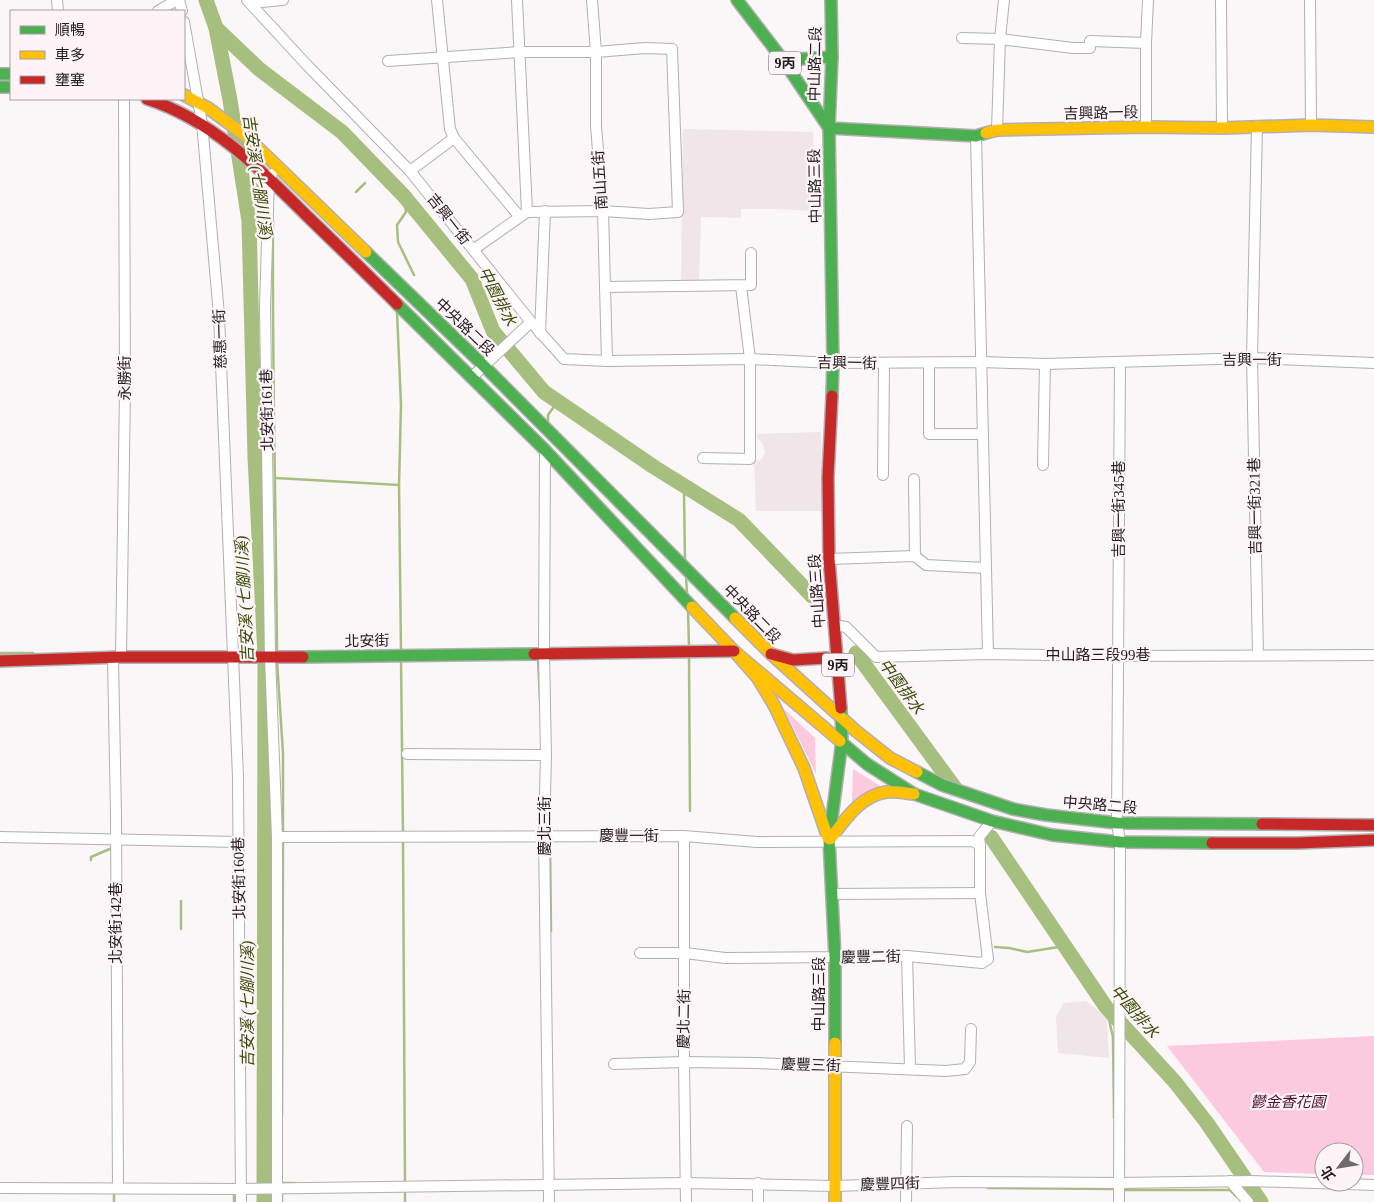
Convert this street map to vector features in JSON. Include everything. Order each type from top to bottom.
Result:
[{"type":"street","points":[[160,10],[178,0]]},
{"type":"street","points":[[248,2],[283,0]]},
{"type":"street","points":[[437,0],[450,129],[454,138],[523,214]]},
{"type":"street","points":[[517,0],[520,52],[523,214]]},
{"type":"street","name":"南山五街","points":[[592,0],[596,52],[596,126],[602,211],[607,361]]},
{"type":"street","name":"9丙","points":[[737,0],[783,60],[829,128]]},
{"type":"street","name":"中山路二段","points":[[829,128],[832,57],[831,0]]},
{"type":"street","points":[[997,130],[1000,39],[1004,0]]},
{"type":"street","points":[[1146,127],[1148,0]]},
{"type":"street","points":[[1221,0],[1222,128]]},
{"type":"street","points":[[1310,0],[1311,125]]},
{"type":"street","name":"吉興一街","points":[[248,2],[410,171],[530,323],[564,359],[607,361],[750,359],[884,364],[982,362],[1045,364],[1252,358],[1374,363]]},
{"type":"street","name":"慈惠一街","points":[[185,26],[204,105],[202,123],[219,315],[236,658]]},
{"type":"street","points":[[962,38],[1000,39],[1073,48],[1090,48],[1090,42],[1146,43]]},
{"type":"street","points":[[388,61],[520,52],[596,52],[645,48],[672,49],[678,212],[649,214],[602,211],[546,211],[523,214],[473,250]]},
{"type":"street","points":[[783,60],[832,57]]},
{"type":"street","name":"中央路二段","points":[[185,96],[204,105],[246,136],[484,365],[771,654],[856,731],[890,758],[942,785],[1013,809],[1046,815],[1118,833],[1298,843],[1374,840]]},
{"type":"street","name":"永勝街","points":[[117,658],[125,391],[124,100]]},
{"type":"street","name":"中央路二段","points":[[150,100],[159,102],[202,123],[254,163],[545,450],[734,651],[867,764],[914,794],[992,821],[1052,835],[1374,825]]},
{"type":"street","name":"吉興路一段","points":[[829,128],[976,136],[997,130],[1146,127],[1222,128],[1311,125],[1374,127]]},
{"type":"street","name":"吉興一街321巷","points":[[1257,126],[1252,358],[1258,655]]},
{"type":"street","name":"中山路三段","points":[[829,128],[833,363],[828,477],[829,559],[842,718],[842,741],[829,840],[835,957],[835,1202]]},
{"type":"street","points":[[976,136],[988,654]]},
{"type":"street","points":[[410,171],[454,138]]},
{"type":"street","points":[[269,178],[278,167]]},
{"type":"street","name":"北安街161巷","points":[[269,178],[265,307],[266,657],[277,837],[277,1202]]},
{"type":"street","points":[[540,333],[546,211]]},
{"type":"street","points":[[605,287],[751,285],[751,253]]},
{"type":"street","points":[[703,458],[750,459],[750,359],[742,286]]},
{"type":"street","points":[[472,377],[530,323]]},
{"type":"street","name":"吉興一街345巷","points":[[1119,1202],[1118,656],[1120,362]]},
{"type":"street","points":[[929,363],[929,434],[983,434]]},
{"type":"street","points":[[884,364],[884,475]]},
{"type":"street","points":[[1043,465],[1045,364]]},
{"type":"street","name":"慶北三街","points":[[545,450],[544,654],[546,755],[544,835],[549,1202]]},
{"type":"street","points":[[914,479],[915,556]]},
{"type":"street","points":[[829,559],[915,556],[926,565],[985,568]]},
{"type":"street","name":"中山路三段99巷","points":[[835,625],[846,627],[876,657],[988,654],[1118,656],[1374,655]]},
{"type":"street","points":[[734,651],[757,677],[774,704],[804,768],[829,840]]},
{"type":"street","name":"北安街","points":[[0,661],[734,651]]},
{"type":"street","points":[[771,654],[793,660],[826,658],[838,660]]},
{"type":"street","name":"北安街142巷","points":[[117,658],[118,1187]]},
{"type":"street","name":"北安街160巷","points":[[236,658],[241,1202]]},
{"type":"street","points":[[407,754],[546,755]]},
{"type":"street","points":[[829,840],[847,815],[870,797],[887,792],[914,794]]},
{"type":"street","points":[[980,845],[978,837],[992,821]]},
{"type":"street","name":"慶豐一街","points":[[277,837],[684,836],[757,842],[829,840],[972,841],[980,845]]},
{"type":"street","name":"慶北二街","points":[[684,836],[686,1202]]},
{"type":"street","points":[[0,837],[239,842]]},
{"type":"street","name":"慶豐二街","points":[[640,953],[685,953],[725,958],[907,956],[982,963],[988,959],[980,893],[980,845]]},
{"type":"street","points":[[832,894],[980,893]]},
{"type":"street","points":[[907,956],[910,1068]]},
{"type":"street","name":"慶豐三街","points":[[614,1064],[684,1062],[910,1068],[946,1071],[966,1070],[970,1062],[970,1029]]},
{"type":"street","points":[[906,1202],[907,1126]]},
{"type":"street","name":"慶豐四街","points":[[0,1188],[549,1186],[685,1183],[835,1186],[906,1183],[1119,1183],[1252,1180],[1374,1185]]},
{"type":"street","points":[[1230,1181],[1248,1202]]},
{"type":"street","points":[[758,1183],[758,1202]]},
{"type":"shaded area","points":[[683,129],[813,132],[816,211],[741,209],[741,218],[701,217],[699,285],[681,284]]},
{"type":"shaded area","points":[[821,432],[822,511],[756,511],[754,461],[761,460],[765,453],[762,443],[757,438],[757,434]]},
{"type":"shaded area","points":[[1086,1001],[1107,1018],[1109,1058],[1058,1053],[1056,1016],[1064,1003]]},
{"type":"green space","points":[[784,709],[815,738],[816,774]]},
{"type":"green space","points":[[853,769],[882,787],[852,803]]},
{"type":"green space","name":"鬱金香花園","points":[[1374,1036],[1374,1175],[1364,1175],[1364,1142],[1314,1142],[1314,1174],[1264,1172],[1167,1046]]},
{"type":"waterway","name":"吉安溪 (七腳川溪)","points":[[206,0],[216,28],[230,100],[249,221],[255,457],[265,656],[264,1202]]},
{"type":"waterway","name":"中園排水","points":[[216,28],[259,69],[342,132],[404,196],[472,279],[493,331],[544,392],[654,467],[739,520],[812,596]]},
{"type":"waterway","points":[[242,173],[265,192]]},
{"type":"waterway","points":[[356,192],[365,183]]},
{"type":"waterway","points":[[404,196],[406,212],[397,225],[398,242],[414,275]]},
{"type":"waterway","points":[[273,221],[277,653]]},
{"type":"waterway","points":[[397,312],[401,405],[399,485],[401,650]]},
{"type":"waterway","points":[[548,422],[548,415],[558,401]]},
{"type":"waterway","points":[[276,478],[399,485]]},
{"type":"waterway","points":[[685,560],[684,495],[689,489]]},
{"type":"waterway","points":[[686,576],[687,593]]},
{"type":"waterway","points":[[688,610],[689,647]]},
{"type":"waterway","points":[[0,653],[33,653]]},
{"type":"waterway","name":"中園排水","points":[[856,653],[955,788]]},
{"type":"waterway","points":[[689,655],[690,811]]},
{"type":"waterway","points":[[538,659],[540,701]]},
{"type":"waterway","points":[[401,660],[403,835]]},
{"type":"waterway","points":[[277,661],[283,753],[283,833]]},
{"type":"waterway","name":"中園排水","points":[[991,837],[1106,1007],[1175,1082],[1207,1123],[1261,1202]]},
{"type":"waterway","points":[[282,1116],[283,839]]},
{"type":"waterway","points":[[403,840],[405,1184]]},
{"type":"waterway","points":[[550,840],[551,931]]},
{"type":"waterway","points":[[91,860],[91,857],[112,848]]},
{"type":"waterway","points":[[181,901],[181,929]]},
{"type":"waterway","points":[[995,947],[1027,952],[1065,946]]},
{"type":"waterway","points":[[1106,1007],[1113,1037],[1114,1118]]},
{"type":"waterway","points":[[282,1183],[295,1183]]},
{"type":"waterway","points":[[988,1188],[1116,1189]]},
{"type":"waterway","points":[[1122,1190],[1230,1190],[1236,1196]]},
{"type":"waterway","points":[[114,1192],[114,1202]]},
{"type":"waterway","points":[[405,1192],[405,1202]]},
{"type":"waterway","points":[[282,1194],[282,1202]]},
{"type":"waterway","points":[[234,1196],[234,1202]]},
{"type":"traffic: fast","points":[[737,0],[783,60],[829,128],[832,396]]},
{"type":"traffic: fast","points":[[831,0],[832,57],[829,128],[976,136],[986,133]]},
{"type":"traffic: fast","points":[[783,60],[832,57]]},
{"type":"traffic: fast","points":[[0,74],[10,74]]},
{"type":"traffic: fast","points":[[0,87],[10,87]]},
{"type":"traffic: fast","points":[[366,252],[484,366],[735,618]]},
{"type":"traffic: fast","points":[[397,304],[545,450],[692,607]]},
{"type":"traffic: fast","points":[[303,657],[534,654]]},
{"type":"traffic: fast","points":[[835,1043],[835,957],[829,840],[842,741],[841,708]]},
{"type":"traffic: fast","points":[[840,741],[867,764],[914,794],[992,821],[1052,835],[1120,842],[1212,843]]},
{"type":"traffic: fast","points":[[917,772],[942,785],[1013,809],[1046,815],[1117,823],[1262,824]]},
{"type":"traffic: slow","points":[[185,96],[208,108],[246,136],[366,252]]},
{"type":"traffic: slow","points":[[986,133],[997,130],[1146,127],[1222,128],[1311,125],[1374,127]]},
{"type":"traffic: slow","points":[[692,607],[734,651],[840,741]]},
{"type":"traffic: slow","points":[[735,618],[771,654],[856,731],[890,758],[917,772]]},
{"type":"traffic: slow","points":[[734,651],[757,677],[774,705],[804,768],[828,838]]},
{"type":"traffic: slow","points":[[830,839],[847,817],[868,798],[886,792],[914,794]]},
{"type":"traffic: slow","points":[[835,1043],[835,1202]]},
{"type":"traffic: jam","points":[[150,100],[192,119],[233,147],[270,179],[397,304]]},
{"type":"traffic: jam","points":[[832,396],[828,477],[829,559],[841,708]]},
{"type":"traffic: jam","points":[[534,654],[734,651]]},
{"type":"traffic: jam","points":[[771,654],[793,660],[826,658],[838,660]]},
{"type":"traffic: jam","points":[[0,661],[121,657],[303,657]]},
{"type":"traffic: jam","points":[[1262,824],[1374,825]]},
{"type":"traffic: jam","points":[[1212,843],[1298,843],[1374,840]]}]
